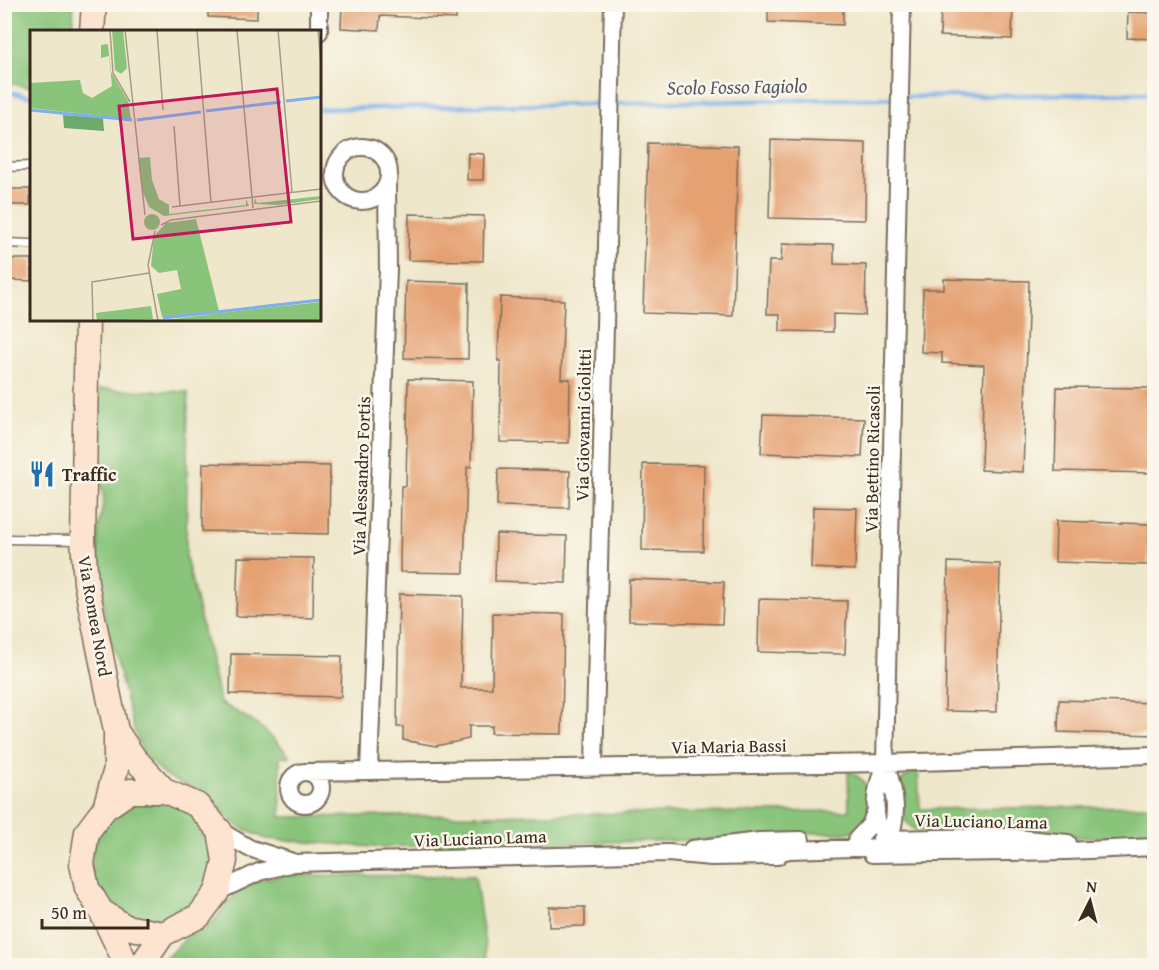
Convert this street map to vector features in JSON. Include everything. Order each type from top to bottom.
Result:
[{"type":"main road","points":[[89,4],[92,30]]},
{"type":"main road","points":[[92,30],[94,4]]},
{"type":"main road","name":"Via Romea Nord","points":[[87,321],[83,540],[86,583],[116,731],[116,769],[105,808]]},
{"type":"main road","name":"Via Romea Nord","points":[[116,731],[134,758],[165,791]]},
{"type":"main road","points":[[124,966],[122,955],[87,888],[82,864],[87,832],[105,808],[130,791],[165,791],[197,805],[220,831],[225,861],[217,892],[199,916],[163,934],[141,966]]},
{"type":"main road","points":[[101,912],[126,927],[163,934]]},
{"type":"street","points":[[319,4],[319,30]]},
{"type":"street","name":"Via Giovanni Giolitti","points":[[594,767],[613,4]]},
{"type":"street","name":"Via Bettino Ricasoli","points":[[890,839],[895,825],[895,810],[892,783],[885,763],[902,4]]},
{"type":"street","name":"Via Alessandro Fortis","points":[[369,770],[387,292],[387,184]]},
{"type":"street","name":"Via Maria Bassi","points":[[304,772],[885,763],[1155,754]]},
{"type":"street","points":[[885,763],[877,786],[876,810],[881,831],[890,839]]},
{"type":"street","points":[[857,839],[870,825],[876,810]]},
{"type":"street","points":[[895,810],[898,825],[905,833],[916,838]]},
{"type":"street","name":"Via Luciano Lama","points":[[220,831],[249,848],[294,863]]},
{"type":"street","name":"Via Luciano Lama","points":[[668,853],[714,845],[760,841],[916,838],[1005,837],[1108,848]]},
{"type":"street","name":"Via Luciano Lama","points":[[890,839],[900,846],[985,846],[1011,852]]},
{"type":"street","name":"Via Luciano Lama","points":[[766,856],[789,850],[886,847],[890,839]]},
{"type":"street","name":"Via Luciano Lama","points":[[217,892],[259,872],[294,863],[668,853],[766,856],[1067,851],[1155,847]]},
{"type":"lane","points":[[4,167],[30,166]]},
{"type":"lane","points":[[4,243],[30,244]]},
{"type":"lane","points":[[4,540],[83,540]]},
{"type":"green space","points":[[5,4],[73,5],[74,30],[30,30],[30,88],[5,82]]},
{"type":"green space","points":[[99,389],[188,392],[186,557],[220,703],[258,726],[290,757],[280,757],[281,817],[849,811],[848,771],[860,779],[867,788],[870,800],[869,815],[857,830],[845,833],[802,833],[704,840],[373,847],[266,839],[240,827],[200,792],[164,775],[143,753],[134,730],[106,622],[98,571],[98,531],[104,498],[100,481],[98,443]]},
{"type":"green space","points":[[918,770],[920,809],[1154,806],[1154,836],[1076,837],[1027,832],[917,831],[903,816],[898,794],[902,780]]},
{"type":"green space","points":[[153,800],[176,805],[196,818],[209,838],[214,861],[209,884],[196,904],[176,917],[153,922],[130,917],[110,904],[97,884],[92,861],[97,838],[110,818],[130,805]]},
{"type":"green space","points":[[286,875],[475,876],[488,965],[158,966],[187,937],[212,923],[233,897],[254,881]]},
{"type":"building","points":[[208,4],[257,4],[257,19],[208,17]]},
{"type":"building","points":[[342,4],[456,4],[456,19],[380,16],[379,30],[341,28]]},
{"type":"building","points":[[768,4],[843,4],[843,25],[768,22]]},
{"type":"building","points":[[941,4],[1013,4],[1012,39],[940,36]]},
{"type":"building","points":[[1128,12],[1155,13],[1155,39],[1127,38]]},
{"type":"building","points":[[771,140],[866,143],[865,220],[769,218]]},
{"type":"building","points":[[648,143],[738,146],[733,316],[643,313]]},
{"type":"building","points":[[468,153],[484,154],[483,180],[467,180]]},
{"type":"building","points":[[4,189],[30,189],[30,205],[4,205]]},
{"type":"building","points":[[409,214],[484,216],[483,261],[408,260]]},
{"type":"building","points":[[782,244],[834,245],[834,264],[866,265],[865,315],[833,314],[833,332],[780,331],[780,314],[767,314],[769,261],[781,261]]},
{"type":"building","points":[[10,259],[30,259],[30,281],[9,280]]},
{"type":"building","points":[[944,279],[1029,281],[1023,472],[981,470],[984,365],[942,363],[942,353],[921,352],[923,289],[944,289]]},
{"type":"building","points":[[406,281],[469,283],[468,359],[404,358]]},
{"type":"building","points":[[500,297],[564,300],[561,379],[570,379],[569,443],[500,442],[501,361],[498,361]]},
{"type":"building","points":[[408,379],[473,381],[471,467],[467,467],[464,573],[400,572],[401,486],[406,486]]},
{"type":"building","points":[[1057,387],[1155,388],[1155,473],[1055,471]]},
{"type":"building","points":[[763,415],[864,418],[862,457],[761,453]]},
{"type":"building","points":[[203,463],[330,466],[329,534],[202,531]]},
{"type":"building","points":[[643,464],[704,465],[703,551],[642,550]]},
{"type":"building","points":[[498,469],[570,471],[569,508],[497,506]]},
{"type":"building","points":[[813,507],[857,508],[855,570],[811,568]]},
{"type":"building","points":[[1056,521],[1149,524],[1148,565],[1055,562]]},
{"type":"building","points":[[496,534],[567,536],[566,583],[495,581]]},
{"type":"building","points":[[238,557],[314,558],[313,618],[236,616]]},
{"type":"building","points":[[948,562],[1000,564],[997,712],[945,711]]},
{"type":"building","points":[[629,579],[724,582],[722,624],[629,621]]},
{"type":"building","points":[[399,594],[463,596],[461,688],[492,688],[493,613],[564,614],[562,734],[491,733],[492,726],[469,726],[469,739],[436,746],[403,740],[403,727],[397,727]]},
{"type":"building","points":[[759,599],[847,601],[845,654],[758,652]]},
{"type":"building","points":[[231,654],[342,656],[341,697],[230,694]]},
{"type":"building","points":[[1059,700],[1155,703],[1155,735],[1058,732]]},
{"type":"building","points":[[549,907],[585,907],[585,926],[549,927]]},
{"type":"waterway","points":[[4,91],[30,97]]},
{"type":"waterway","name":"Scolo Fosso Fagiolo","points":[[904,97],[1154,93]]},
{"type":"waterway","name":"Scolo Fosso Fagiolo","points":[[321,109],[896,98]]},
{"type":"place","name":"Traffic","points":[[42,474]]}]
